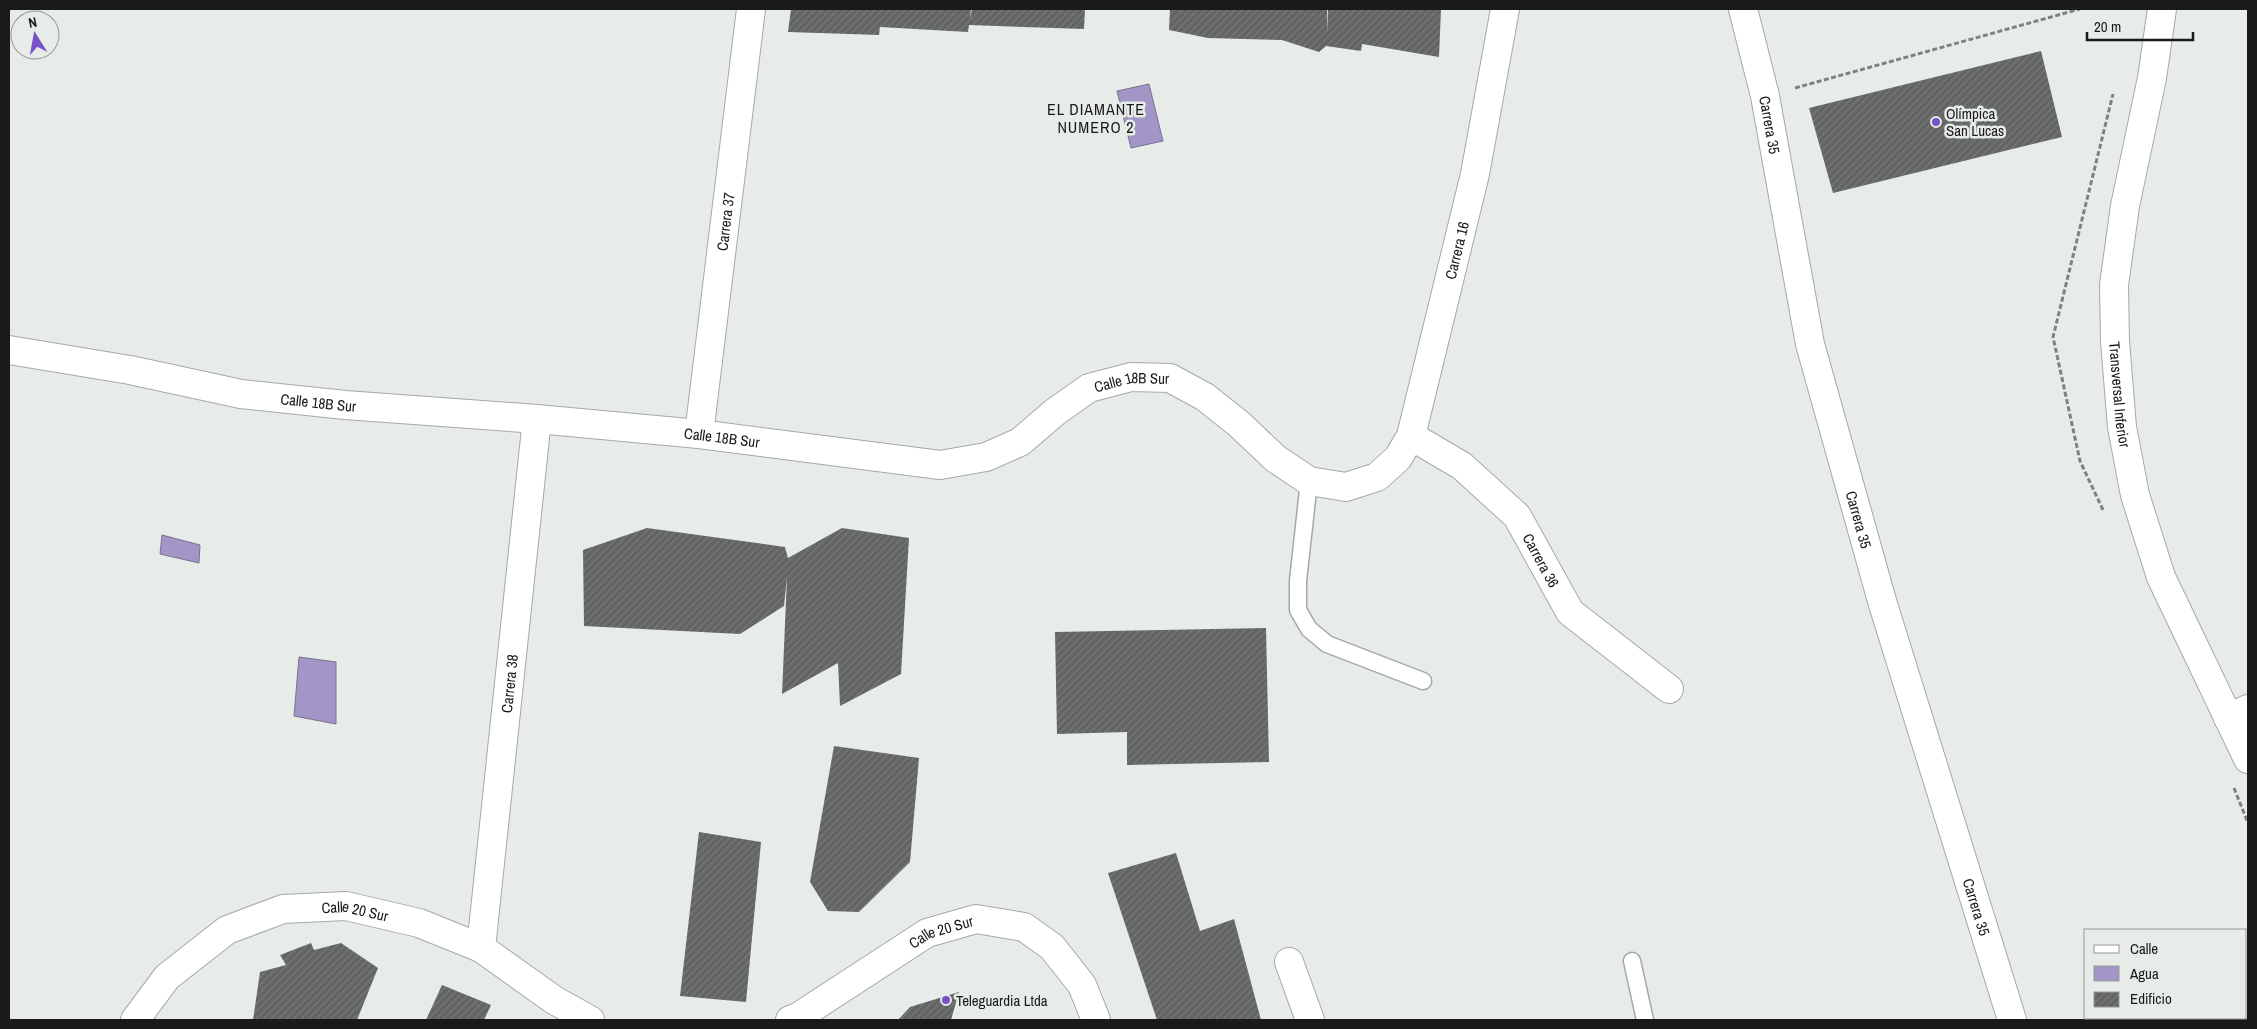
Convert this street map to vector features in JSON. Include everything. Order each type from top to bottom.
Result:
[{"type":"street","name":"Carrera 37","points":[[699,434],[751,9]]},
{"type":"street","name":"Carrera 16","points":[[1377,477],[1398,458],[1411,436],[1475,174],[1505,9]]},
{"type":"street","name":"Carrera 35","points":[[1743,9],[1765,96],[1810,344],[1882,601],[2012,1020]]},
{"type":"street","name":"Transversal Inferior","points":[[2165,12],[2125,206],[2114,285],[2115,341],[2122,427],[2135,495],[2161,577],[2238,713],[2248,759]]},
{"type":"street","name":"Calle 18B Sur","points":[[9,350],[130,370],[241,394],[345,405],[537,418],[699,434],[940,465],[986,457],[1020,442],[1055,412],[1089,388],[1131,377],[1170,378],[1205,397],[1276,459],[1309,482],[1346,487],[1377,477]]},
{"type":"street","name":"Carrera 38","points":[[481,948],[537,418]]},
{"type":"street","name":"Carrera 36","points":[[1411,436],[1462,466],[1517,516],[1570,612],[1669,688]]},
{"type":"street","name":"Calle 20 Sur","points":[[135,1020],[167,978],[227,930],[283,909],[346,906],[419,923],[481,948],[554,1000],[590,1020]]},
{"type":"street","name":"Calle 20 Sur","points":[[790,1020],[798,1017],[927,933],[976,919],[1024,927],[1052,947],[1082,985],[1096,1020]]},
{"type":"street","points":[[1289,962],[1310,1020]]},
{"type":"lane","points":[[1309,482],[1298,581],[1298,610],[1309,630],[1327,644],[1423,680]]},
{"type":"lane","points":[[1632,961],[1645,1020]]},
{"type":"path","points":[[1765,96],[2080,9]]},
{"type":"path","points":[[2230,780],[2248,823]]},
{"type":"water","points":[[1149,84],[1163,141],[1131,148],[1117,91]]},
{"type":"water","points":[[162,535],[200,545],[199,563],[160,554]]},
{"type":"water","points":[[299,657],[336,662],[336,724],[294,716]]},
{"type":"building","points":[[791,9],[971,9],[970,19],[972,9],[1085,9],[1084,29],[969,25],[968,32],[880,27],[879,35],[788,32]]},
{"type":"building","points":[[1170,9],[1327,9],[1327,33],[1328,9],[1441,9],[1439,57],[1362,44],[1361,51],[1326,46],[1319,52],[1282,40],[1208,38],[1169,30]]},
{"type":"building","name":"Olímpica San Lucas","points":[[2041,51],[2062,137],[1833,193],[1809,108]]},
{"type":"building","points":[[647,528],[785,547],[788,558],[842,528],[909,538],[901,674],[840,706],[838,663],[782,694],[787,577],[784,606],[740,634],[584,626],[583,550]]},
{"type":"building","points":[[1266,628],[1269,762],[1127,765],[1127,732],[1057,734],[1055,632]]},
{"type":"building","points":[[834,746],[919,758],[910,862],[859,912],[828,911],[810,882]]},
{"type":"building","points":[[699,832],[761,842],[746,1002],[680,996]]},
{"type":"building","points":[[1176,853],[1200,931],[1234,919],[1261,1020],[1157,1020],[1108,873]]},
{"type":"building","points":[[311,943],[314,950],[341,943],[378,968],[357,1020],[253,1020],[260,972],[286,965],[280,955]]},
{"type":"building","points":[[442,985],[491,1005],[484,1020],[426,1020]]},
{"type":"building","name":"Teleguardia Ltda","points":[[959,992],[951,1020],[898,1020],[910,1007]]},
{"type":"place","name":"Olímpica San Lucas","points":[[1936,122]]},
{"type":"place","name":"Teleguardia Ltda","points":[[946,1000]]},
{"type":"district","name":"EL DIAMANTE NUMERO 2","points":[[1096,118]]}]
